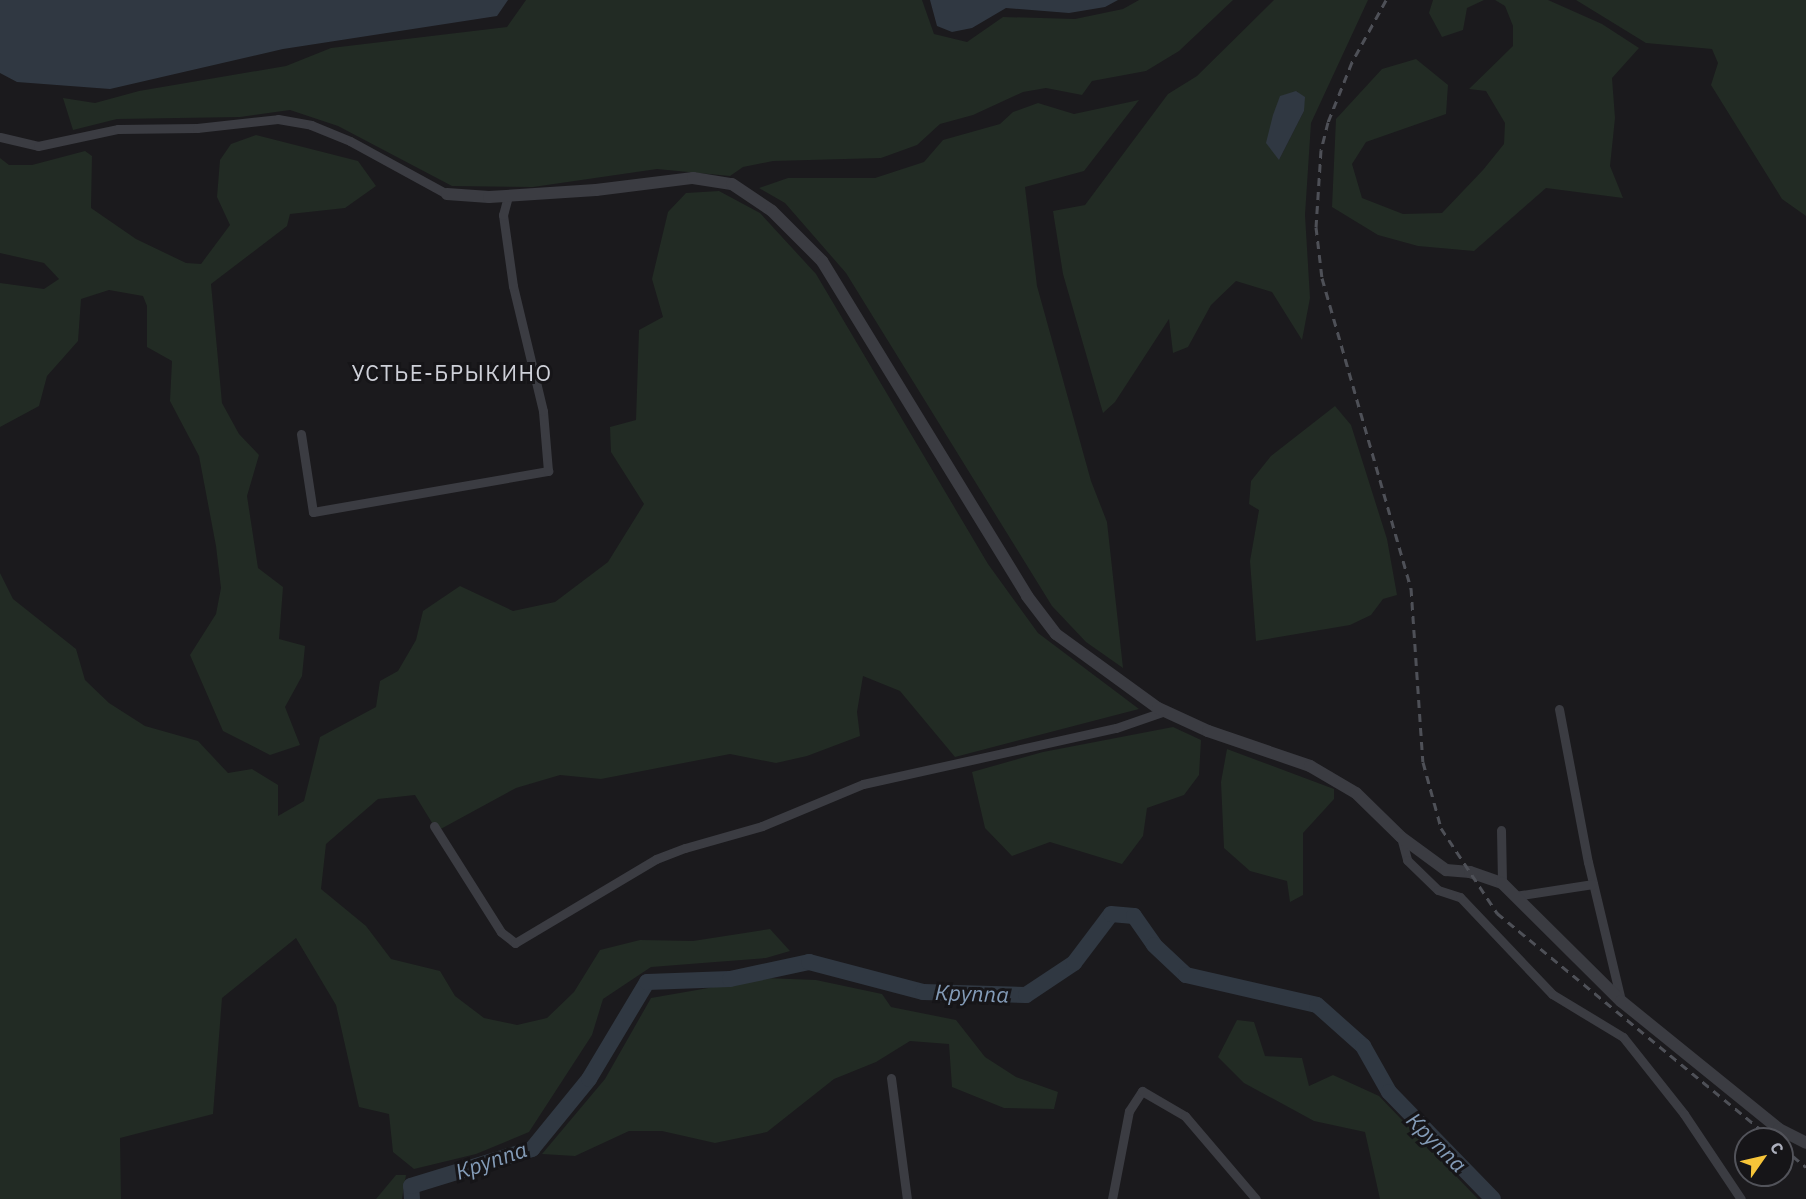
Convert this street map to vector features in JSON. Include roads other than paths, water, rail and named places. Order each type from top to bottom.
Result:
[{"type":"street","points":[[0,136],[38,146],[118,129],[197,128],[278,119],[311,125],[350,141],[447,194],[508,196],[693,178],[732,184],[772,211],[822,261],[1027,596],[1056,634],[1165,711],[1253,749],[1310,766],[1356,793],[1401,837],[1446,870],[1470,872],[1502,883],[1622,1000],[1779,1129],[1806,1143]]},
{"type":"street","points":[[302,434],[314,512],[548,471],[541,399],[513,286],[503,215],[508,196]]},
{"type":"street","points":[[1559,709],[1593,884],[1622,1000]]},
{"type":"street","points":[[434,826],[501,932],[515,943],[685,848],[762,826],[864,784],[1116,728],[1165,711]]},
{"type":"street","points":[[1501,830],[1502,883]]},
{"type":"street","points":[[1401,837],[1407,860],[1438,890],[1460,897],[1552,994],[1623,1037],[1684,1114],[1741,1199]]},
{"type":"street","points":[[1515,896],[1593,884]]},
{"type":"street","points":[[891,1078],[907,1199]]},
{"type":"street","points":[[1112,1199],[1128,1111],[1142,1091],[1185,1116],[1256,1199]]},
{"type":"waterway","name":"Круппа","points":[[412,1199],[411,1186],[532,1149],[589,1079],[647,982],[730,979],[809,962],[923,992],[1026,995],[1074,963],[1111,914],[1134,916],[1154,945],[1186,975],[1317,1005],[1363,1046],[1389,1092],[1493,1199]]},
{"type":"railway","points":[[1386,0],[1352,62],[1328,122],[1321,150],[1316,227],[1322,278],[1411,588],[1423,762],[1441,828],[1497,913],[1757,1127]]},
{"type":"railway","points":[[1794,1157],[1806,1167]]},
{"type":"district","name":"УСТЬЕ-БРЫКИНО","points":[[452,373]]}]
